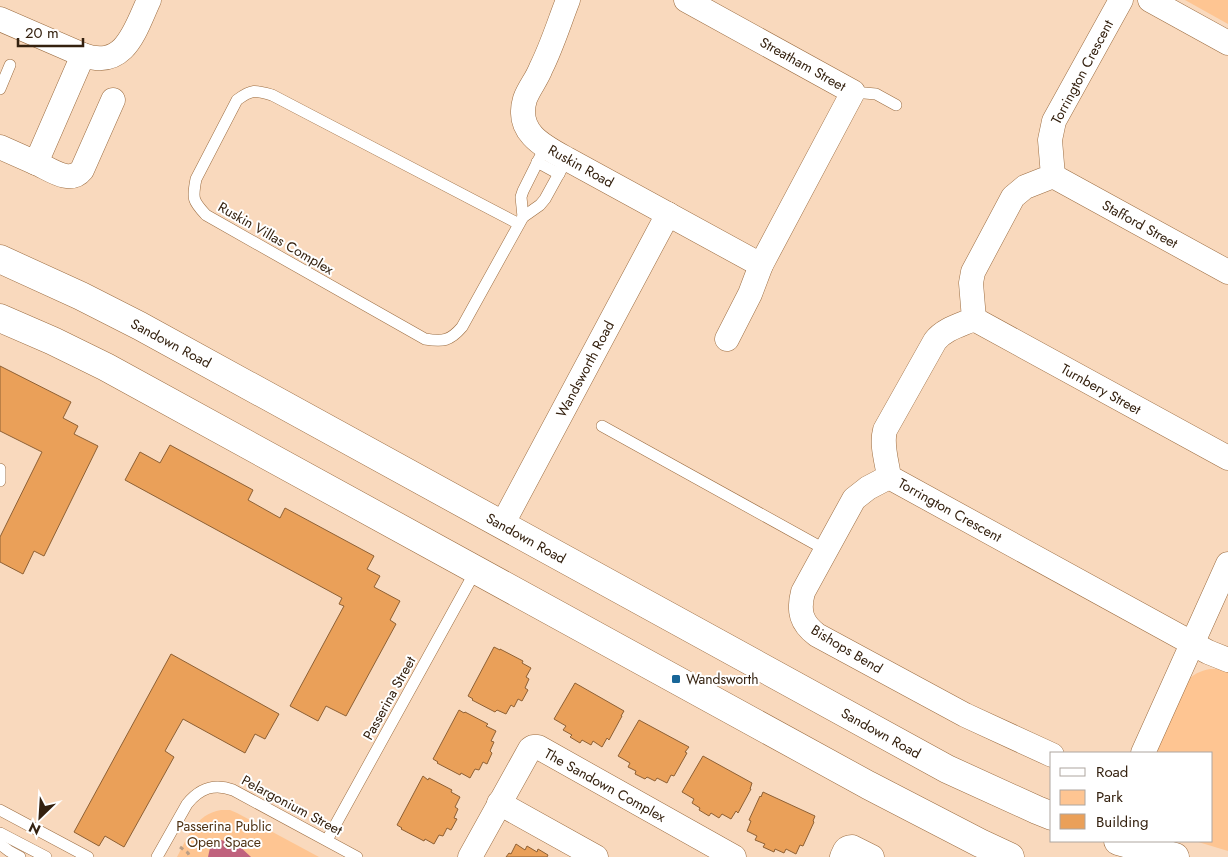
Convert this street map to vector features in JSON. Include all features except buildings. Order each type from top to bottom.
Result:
[{"type":"main road","name":"Sandown Road","points":[[0,259],[81,296],[140,326],[947,769],[1050,815]]},
{"type":"main road","points":[[0,318],[106,367],[868,785],[980,844],[1010,857]]},
{"type":"main road","points":[[1122,842],[1175,857]]},
{"type":"street","points":[[0,19],[93,59],[103,59],[120,52],[127,45],[149,0]]},
{"type":"street","name":"Ruskin Road","points":[[568,0],[542,68],[526,98],[524,107],[523,116],[526,125],[541,154],[563,167],[668,214],[761,265]]},
{"type":"street","name":"Streatham Street","points":[[686,0],[853,92],[761,265],[750,294],[727,339]]},
{"type":"street","name":"Torrington Crescent","points":[[1053,176],[1050,140],[1054,121],[1121,0]]},
{"type":"street","points":[[1150,0],[1228,43]]},
{"type":"street","points":[[36,163],[83,55]]},
{"type":"street","points":[[0,147],[65,176],[75,176],[82,170],[113,100]]},
{"type":"street","points":[[974,319],[971,283],[974,272],[1013,196],[1025,187],[1053,176]]},
{"type":"street","name":"Stafford Street","points":[[1053,176],[1228,272]]},
{"type":"street","name":"Wandsworth Road","points":[[502,525],[668,214]]},
{"type":"street","name":"Torrington Crescent","points":[[974,319],[939,335],[886,430],[884,444],[889,477],[1192,644],[1228,660]]},
{"type":"street","name":"Turnbery Street","points":[[974,319],[1228,458]]},
{"type":"street","name":"Bishops Bend","points":[[889,477],[868,488],[854,499],[803,592],[800,600],[802,617],[817,635],[965,715],[1050,754]]},
{"type":"street","points":[[1143,752],[1228,564]]},
{"type":"street","name":"The Sandown Complex","points":[[470,857],[499,803],[530,749],[533,747],[538,747],[734,857]]},
{"type":"street","points":[[499,803],[596,857]]},
{"type":"street","points":[[842,857],[848,847],[852,847],[872,857]]},
{"type":"lane","points":[[0,89],[10,65]]},
{"type":"lane","name":"Ruskin Villas Complex","points":[[521,221],[272,95],[258,91],[247,93],[237,100],[196,179],[193,193],[196,204],[206,215],[425,339],[436,341],[446,340],[454,336],[462,327],[521,221],[545,199],[563,167]]},
{"type":"lane","points":[[853,92],[876,94],[896,105]]},
{"type":"lane","points":[[521,221],[522,191],[541,154]]},
{"type":"lane","points":[[602,426],[826,550]]},
{"type":"lane","points":[[0,469],[0,480]]},
{"type":"lane","name":"Passerina Street","points":[[327,840],[476,570]]},
{"type":"lane","name":"Pelargonium Street","points":[[157,857],[192,797],[215,786],[233,790],[357,857]]},
{"type":"lane","points":[[0,810],[88,857]]},
{"type":"lane","points":[[0,833],[46,857]]},
{"type":"lane","points":[[0,844],[20,857]]},
{"type":"green space","points":[[1185,0],[1228,0],[1228,24]]},
{"type":"green space","points":[[1220,669],[1228,671],[1228,851],[1198,842],[1213,842],[1213,752],[1154,752],[1186,682],[1197,673]]},
{"type":"green space","name":"Passerina Public Open Space","points":[[221,810],[230,810],[237,813],[319,857],[177,857],[189,834],[199,821],[205,816]]},
{"type":"shaded area","points":[[221,840],[237,844],[251,857],[208,857],[210,848]]},
{"type":"place","name":"Wandsworth","points":[[676,679]]}]
